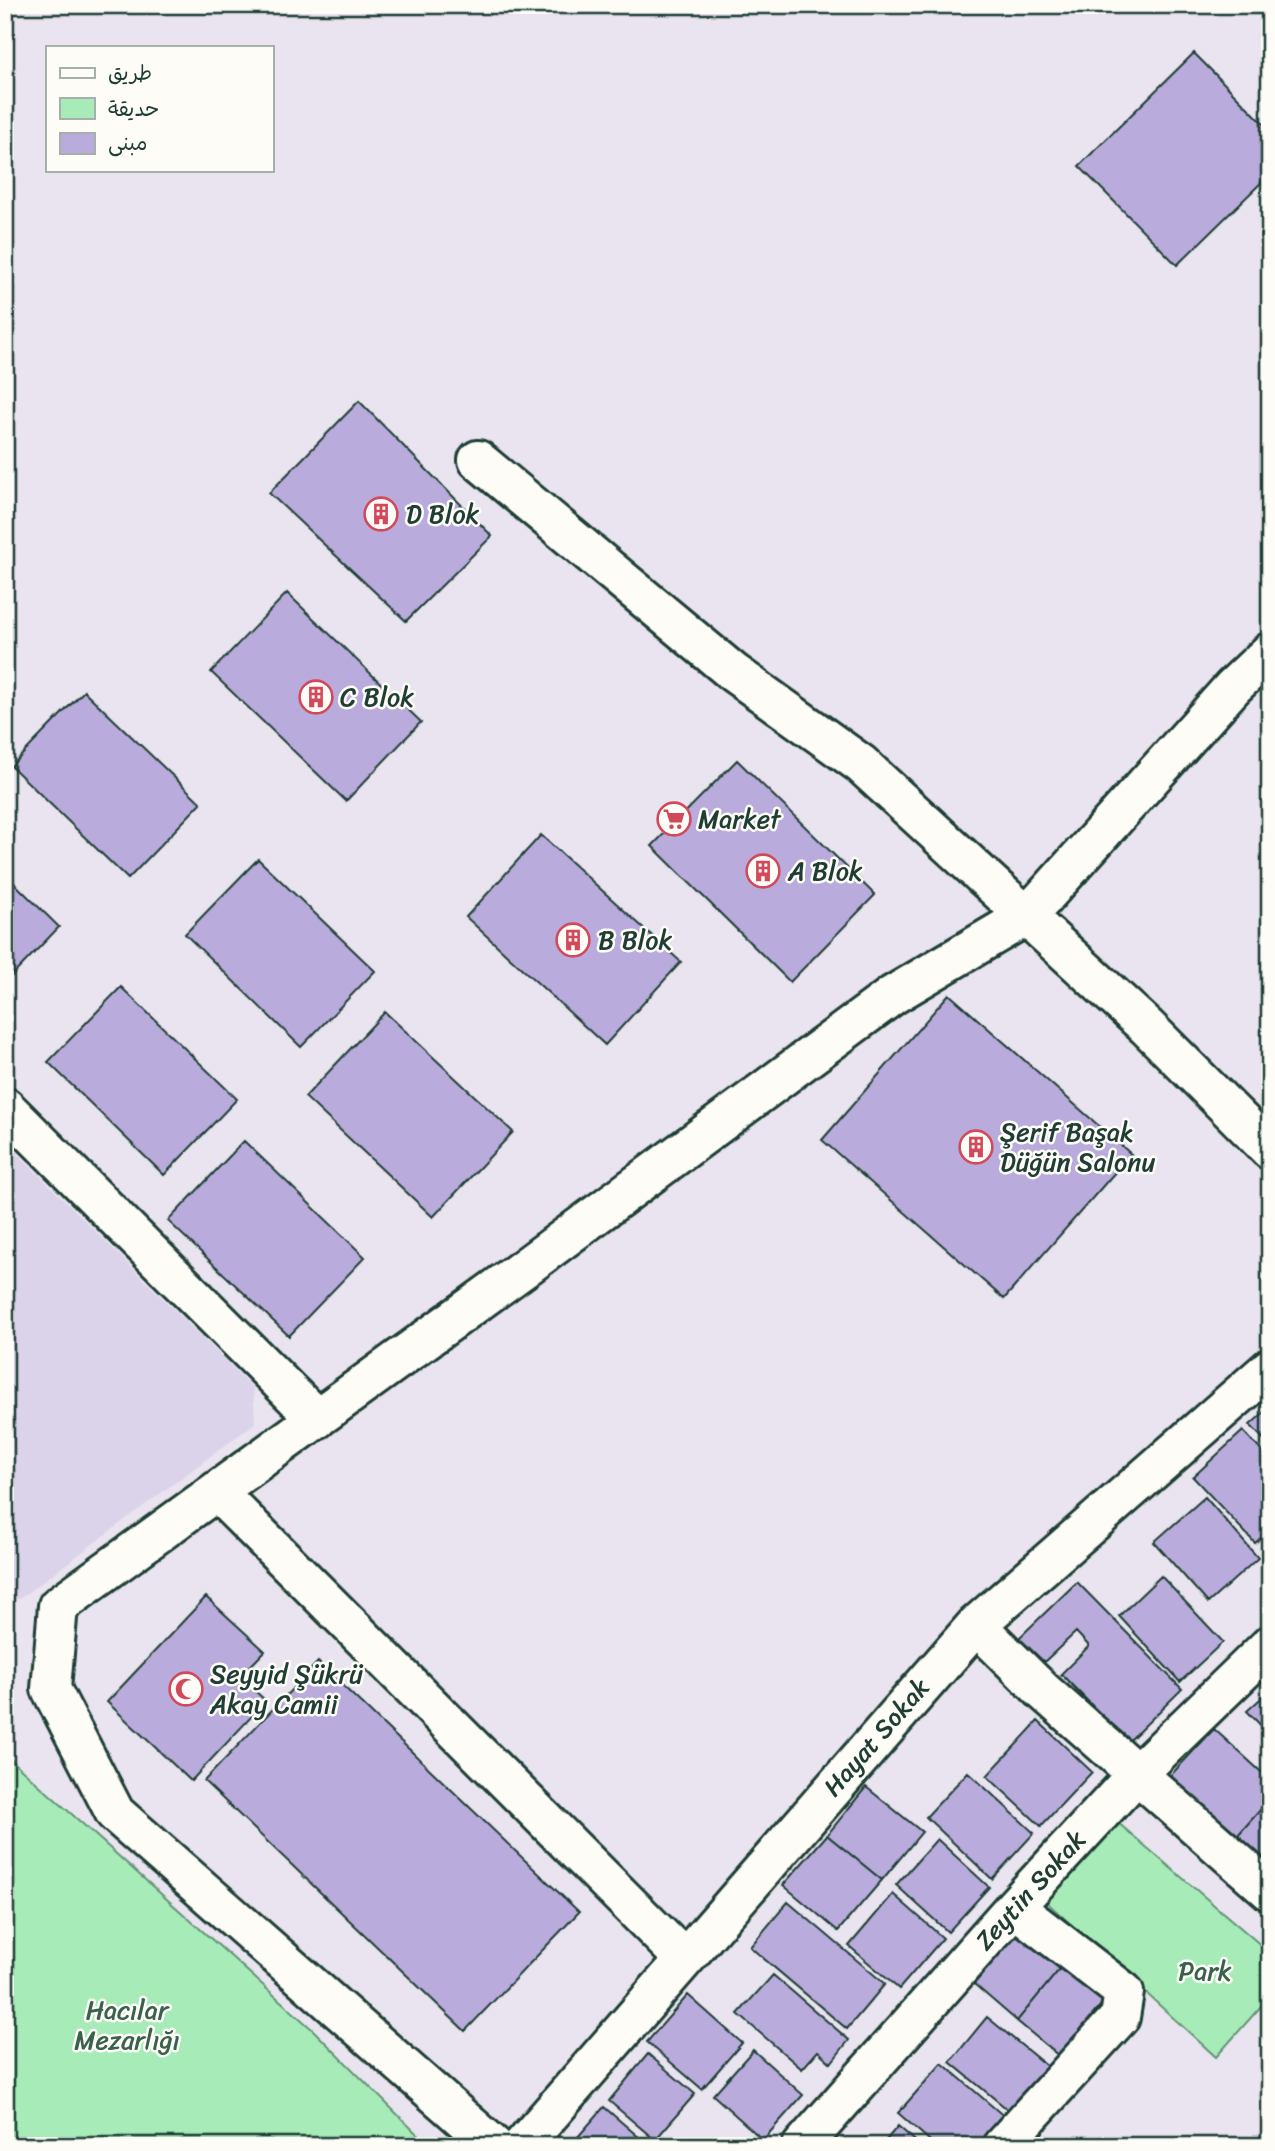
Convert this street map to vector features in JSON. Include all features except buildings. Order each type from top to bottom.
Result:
[{"type":"street","points":[[478,460],[734,673],[861,764],[1147,1027],[1270,1150]]},
{"type":"street","points":[[494,2146],[115,1813],[51,1689],[58,1606],[893,995],[1028,915],[1233,687],[1270,652]]},
{"type":"street","points":[[5,1107],[317,1419]]},
{"type":"street","name":"Hayat Sokak","points":[[522,2146],[976,1625],[1270,1368]]},
{"type":"street","points":[[217,1492],[684,1959]]},
{"type":"street","points":[[976,1625],[1043,1691],[1270,1891]]},
{"type":"street","name":"Zeytin Sokak","points":[[802,2146],[1014,1906],[1136,1775],[1270,1645]]},
{"type":"street","points":[[1002,2146],[1120,2017],[1124,1992],[1014,1906]]},
{"type":"shaded area","points":[[5,1141],[253,1388],[255,1423],[19,1599],[5,1599]]},
{"type":"green space","name":"Hacılar Mezarlığı","points":[[9,1758],[313,2030],[429,2146],[5,2146],[5,1761]]},
{"type":"green space","name":"Park","points":[[1110,1816],[1270,1953],[1270,1996],[1216,2057],[1041,1897]]},
{"type":"place","name":"D Blok","points":[[381,514]]},
{"type":"place","name":"C Blok","points":[[316,697]]},
{"type":"place","name":"Market","points":[[674,819]]},
{"type":"place","name":"A Blok","points":[[763,871]]},
{"type":"place","name":"B Blok","points":[[573,940]]},
{"type":"place","name":"Şerif Başak Düğün Salonu","points":[[976,1147]]},
{"type":"place","name":"Seyyid Şükrü Akay Camii","points":[[186,1689]]}]
